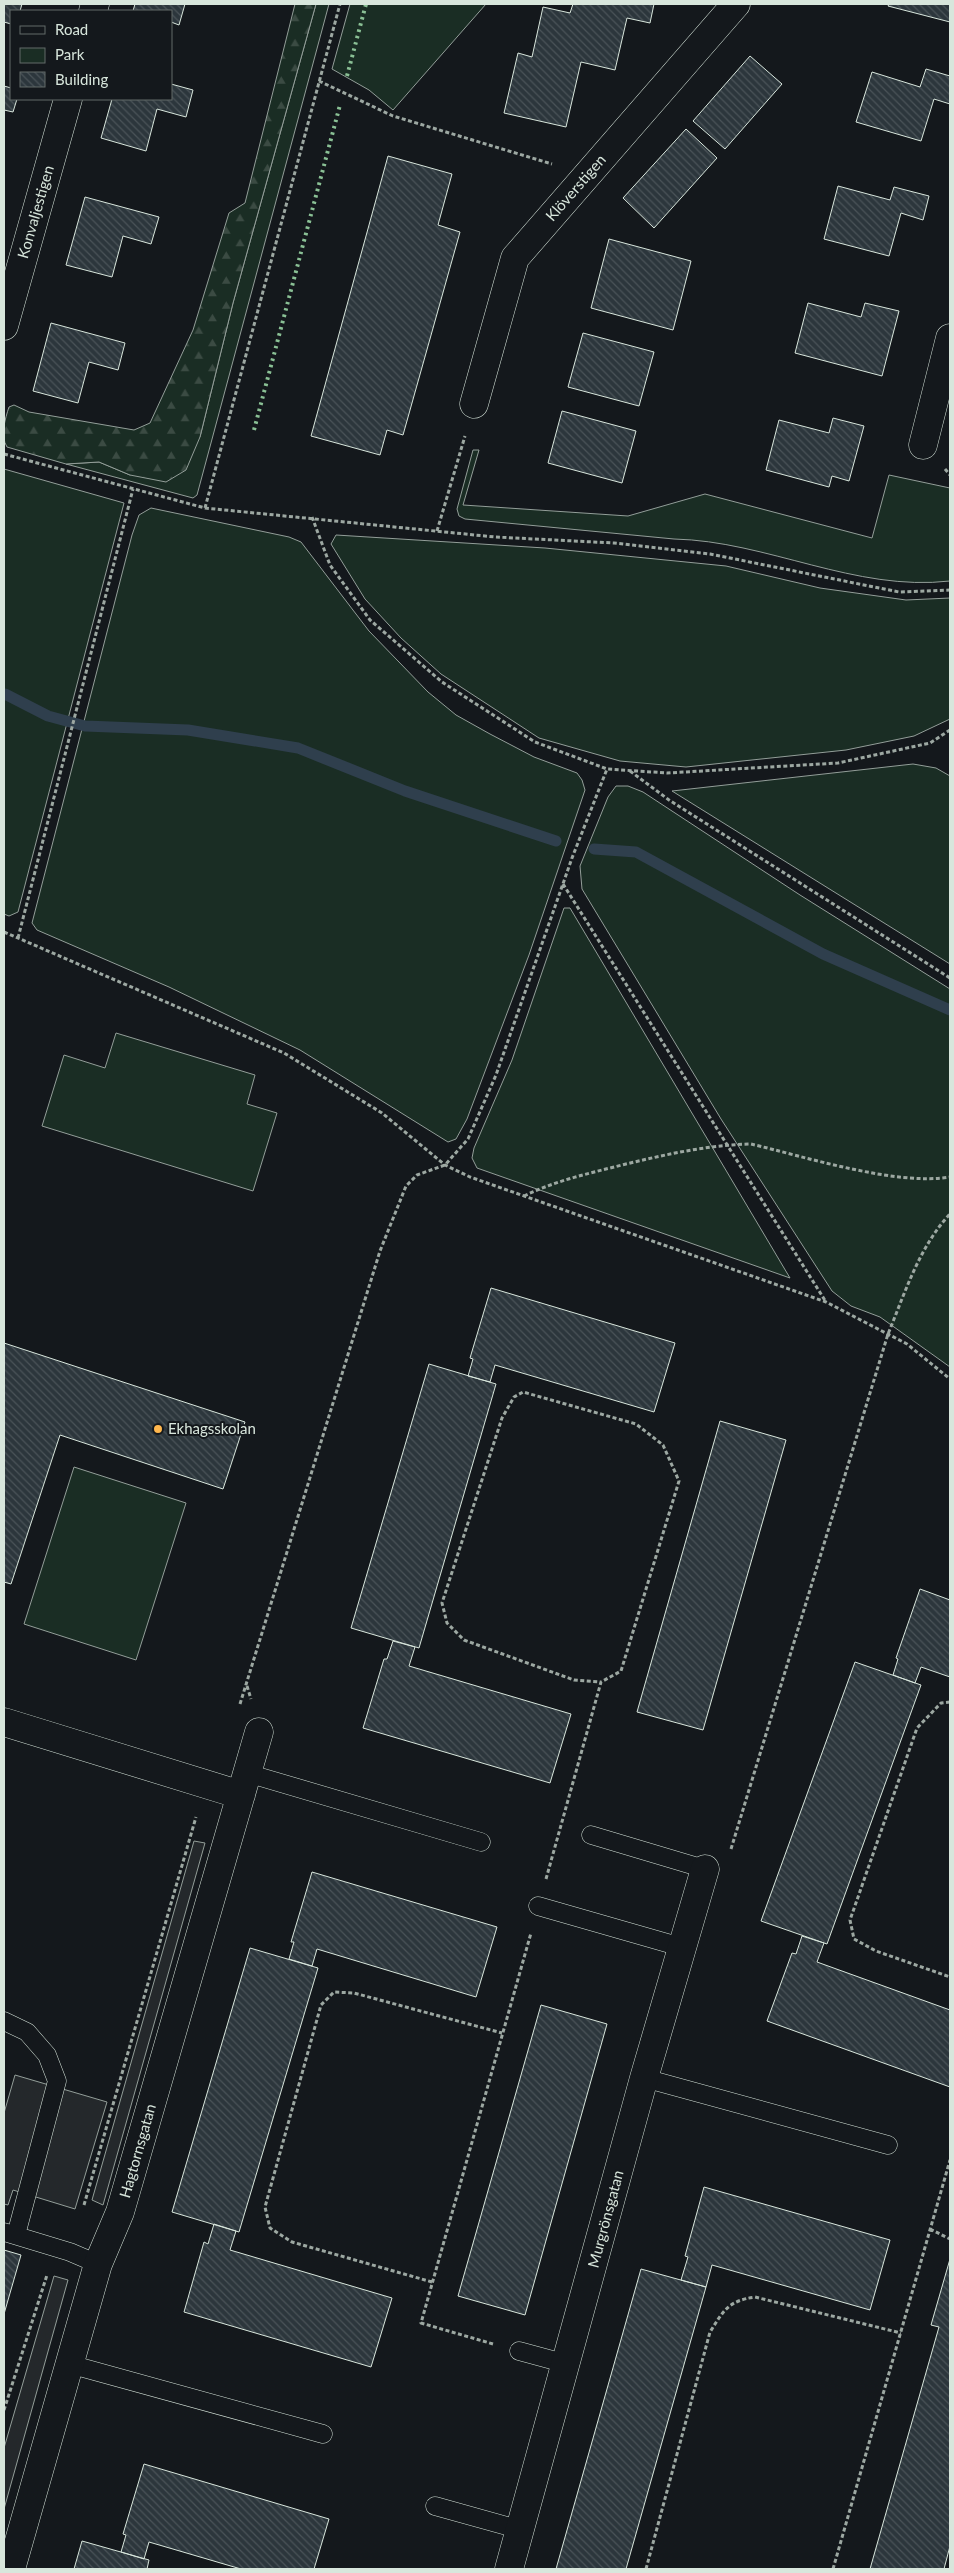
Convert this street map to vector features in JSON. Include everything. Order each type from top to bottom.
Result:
[{"type":"street","name":"Klöverstigen","points":[[474,404],[514,258],[736,4]]},
{"type":"street","name":"Konvaljestigen","points":[[4,326],[68,100]]},
{"type":"street","points":[[922,445],[950,338]]},
{"type":"street","points":[[4,1722],[209,1785],[244,1784]]},
{"type":"street","name":"Hagtornsgatan","points":[[11,2569],[98,2264],[120,2212],[260,1732]]},
{"type":"street","name":"Murgrönsgatan","points":[[509,2569],[567,2364],[644,2078],[705,1869]]},
{"type":"lane","points":[[244,1784],[481,1842]]},
{"type":"lane","points":[[591,1835],[705,1869]]},
{"type":"lane","points":[[538,1906],[681,1947]]},
{"type":"lane","points":[[4,2021],[27,2032],[47,2055],[56,2081],[10,2233],[70,2252],[98,2264]]},
{"type":"lane","points":[[644,2078],[888,2146]]},
{"type":"lane","points":[[520,2351],[567,2364]]},
{"type":"lane","points":[[69,2364],[323,2434]]},
{"type":"lane","points":[[435,2506],[521,2530]]},
{"type":"path","points":[[205,508],[340,4]]},
{"type":"path","points":[[319,81],[393,116],[559,166],[584,178]]},
{"type":"path","points":[[437,531],[474,404]]},
{"type":"path","points":[[4,454],[205,508],[312,517],[495,537],[614,543],[710,554],[899,592],[950,590]]},
{"type":"path","points":[[18,938],[78,710],[133,489]]},
{"type":"path","points":[[312,517],[330,565],[370,620],[442,682],[535,742],[607,769],[667,773],[838,763],[930,743],[950,730]]},
{"type":"path","points":[[238,1711],[380,1251],[406,1186],[417,1175],[445,1164],[468,1139],[496,1075],[562,884],[607,769]]},
{"type":"path","points":[[630,771],[669,800],[950,978]]},
{"type":"path","points":[[562,884],[826,1302]]},
{"type":"path","points":[[4,932],[284,1053],[382,1113],[445,1164],[470,1177],[826,1302],[907,1344],[950,1379]]},
{"type":"path","points":[[524,1196],[548,1185],[579,1176],[700,1147],[727,1145],[751,1144],[893,1177],[939,1179],[950,1177]]},
{"type":"path","points":[[705,1869],[724,1871],[888,1334],[917,1264],[938,1227],[950,1214]]},
{"type":"path","points":[[520,2351],[421,2324],[601,1682],[621,1671],[679,1480],[662,1445],[636,1424],[523,1392],[514,1397],[502,1418],[442,1604],[447,1623],[464,1640],[574,1680],[601,1682]]},
{"type":"path","points":[[950,1702],[942,1703],[916,1728],[850,1920],[854,1939],[876,1951],[950,1977]]},
{"type":"path","points":[[4,2410],[44,2277],[70,2252],[196,1816],[209,1785]]},
{"type":"path","points":[[432,2282],[292,2242],[270,2228],[264,2207],[321,2005],[334,1992],[354,1993],[502,2033]]},
{"type":"path","points":[[833,2569],[950,2160]]},
{"type":"path","points":[[930,2229],[950,2239]]},
{"type":"path","points":[[646,2569],[710,2332],[724,2309],[739,2300],[755,2297],[901,2333]]},
{"type":"green space","points":[[295,4],[316,4],[233,303],[200,437],[186,470],[166,482],[130,475],[99,462],[66,464],[7,447],[4,438],[5,422],[9,407],[14,405],[29,412],[134,430],[150,423],[193,330],[229,213],[245,203]]},
{"type":"green space","points":[[316,4],[329,4],[197,495],[193,498],[66,464],[99,462],[130,475],[200,437],[233,303]]},
{"type":"green space","points":[[350,4],[486,4],[393,110],[369,90],[332,69]]},
{"type":"green space","points":[[473,450],[479,450],[463,505],[628,516],[705,494],[872,538],[889,475],[950,488],[950,581],[915,582],[880,579],[845,573],[743,548],[709,542],[465,519],[459,516],[457,509]]},
{"type":"green space","points":[[4,469],[124,503],[18,912],[9,916],[4,914]]},
{"type":"green space","points":[[151,508],[289,537],[301,542],[369,631],[428,692],[456,715],[534,757],[577,773],[582,780],[585,790],[529,955],[467,1119],[456,1139],[448,1142],[300,1050],[169,987],[37,930],[32,923],[132,535],[139,515]]},
{"type":"green space","points":[[336,535],[545,548],[726,566],[820,588],[906,600],[950,598],[950,719],[914,736],[846,750],[686,767],[620,761],[539,738],[441,674],[401,638],[365,599],[331,544]]},
{"type":"green space","points":[[913,764],[936,768],[950,776],[950,964],[672,791]]},
{"type":"green space","points":[[616,786],[628,786],[643,792],[800,895],[950,989],[950,1367],[880,1317],[851,1306],[832,1291],[721,1119],[582,889],[580,866],[608,797]]},
{"type":"green space","points":[[564,908],[570,908],[790,1278],[477,1168],[472,1158],[474,1148],[512,1060]]},
{"type":"green space","points":[[116,1033],[255,1075],[247,1104],[277,1113],[253,1191],[42,1126],[64,1055],[105,1068]]},
{"type":"green space","points":[[74,1467],[186,1503],[136,1660],[24,1624]]},
{"type":"shaded area","points":[[194,1841],[205,1843],[103,2205],[92,2200]]},
{"type":"shaded area","points":[[15,2075],[107,2102],[75,2209],[13,2190],[8,2205],[4,2204],[4,2113]]},
{"type":"shaded area","points":[[54,2276],[68,2280],[4,2509],[4,2448]]},
{"type":"building","points":[[4,4],[22,4],[20,10],[10,10],[10,24],[4,22]]},
{"type":"building","points":[[135,4],[185,4],[179,25],[172,22],[172,10],[133,10]]},
{"type":"building","points":[[573,4],[654,4],[650,23],[627,18],[615,70],[581,62],[566,127],[504,113],[518,53],[532,57],[543,7],[570,13]]},
{"type":"building","points":[[889,4],[950,4],[950,22],[888,6]]},
{"type":"building","points":[[750,56],[782,84],[725,149],[693,121]]},
{"type":"building","points":[[926,69],[950,76],[950,104],[934,99],[921,141],[856,122],[872,72],[920,87]]},
{"type":"building","points":[[172,84],[193,90],[186,117],[157,109],[146,151],[101,138],[112,100],[172,100]]},
{"type":"building","points":[[4,86],[10,88],[10,100],[17,100],[13,112],[4,110]]},
{"type":"building","points":[[686,129],[717,158],[654,228],[623,198]]},
{"type":"building","points":[[388,156],[452,174],[438,225],[460,232],[403,435],[387,430],[380,455],[311,436]]},
{"type":"building","points":[[838,186],[890,200],[894,187],[929,196],[923,220],[901,213],[889,256],[824,239]]},
{"type":"building","points":[[85,197],[159,217],[151,244],[123,236],[112,277],[66,265]]},
{"type":"building","points":[[609,239],[691,261],[673,330],[591,308]]},
{"type":"building","points":[[808,303],[861,317],[865,303],[899,311],[882,376],[795,353]]},
{"type":"building","points":[[51,323],[125,343],[118,370],[89,362],[78,403],[33,391]]},
{"type":"building","points":[[583,333],[654,352],[639,406],[568,387]]},
{"type":"building","points":[[562,411],[636,431],[622,483],[548,463]]},
{"type":"building","points":[[833,418],[864,426],[849,481],[832,476],[829,487],[766,470],[779,420],[829,433]]},
{"type":"building","points":[[491,1288],[675,1343],[654,1412],[495,1365],[490,1382],[468,1376],[473,1359],[470,1358]]},
{"type":"building","points":[[4,1343],[245,1422],[223,1489],[60,1435],[11,1584],[4,1582]]},
{"type":"building","points":[[429,1364],[496,1384],[419,1648],[351,1628]]},
{"type":"building","points":[[720,1421],[786,1440],[703,1730],[637,1712]]},
{"type":"building","points":[[920,1589],[950,1600],[950,1677],[921,1667],[915,1683],[893,1675],[898,1659],[896,1658]]},
{"type":"building","points":[[393,1641],[415,1647],[409,1666],[571,1714],[550,1783],[363,1728],[384,1659],[387,1659]]},
{"type":"building","points":[[855,1662],[921,1685],[827,1944],[761,1921]]},
{"type":"building","points":[[312,1872],[497,1927],[476,1997],[317,1949],[312,1966],[289,1959],[294,1942],[291,1942]]},
{"type":"building","points":[[802,1936],[824,1943],[817,1962],[950,2010],[950,2087],[767,2021],[792,1953],[796,1954]]},
{"type":"building","points":[[250,1948],[318,1968],[239,2232],[172,2212]]},
{"type":"building","points":[[541,2005],[607,2024],[525,2315],[458,2296]]},
{"type":"building","points":[[704,2187],[890,2240],[870,2310],[712,2265],[706,2287],[681,2280],[688,2257],[685,2256]]},
{"type":"building","points":[[214,2224],[236,2231],[230,2250],[392,2298],[371,2367],[184,2312],[204,2242],[208,2244]]},
{"type":"building","points":[[4,2250],[21,2255],[4,2314]]},
{"type":"building","points":[[950,2259],[950,2546],[944,2569],[870,2569],[939,2327],[931,2325]]},
{"type":"building","points":[[641,2269],[706,2287],[626,2569],[556,2569]]},
{"type":"building","points":[[144,2464],[329,2519],[314,2569],[241,2569],[149,2542],[144,2559],[121,2552],[126,2535],[123,2534]]},
{"type":"building","points":[[82,2541],[149,2560],[147,2569],[74,2569]]},
{"type":"waterway","points":[[5,694],[48,716],[85,726],[188,730],[298,748],[405,791],[556,841]]},
{"type":"waterway","points":[[594,849],[636,852],[823,954],[950,1010]]},
{"type":"hedge","points":[[347,76],[366,4]]},
{"type":"hedge","points":[[254,430],[340,105]]},
{"type":"place","name":"Ekhagsskolan","points":[[158,1429]]}]
